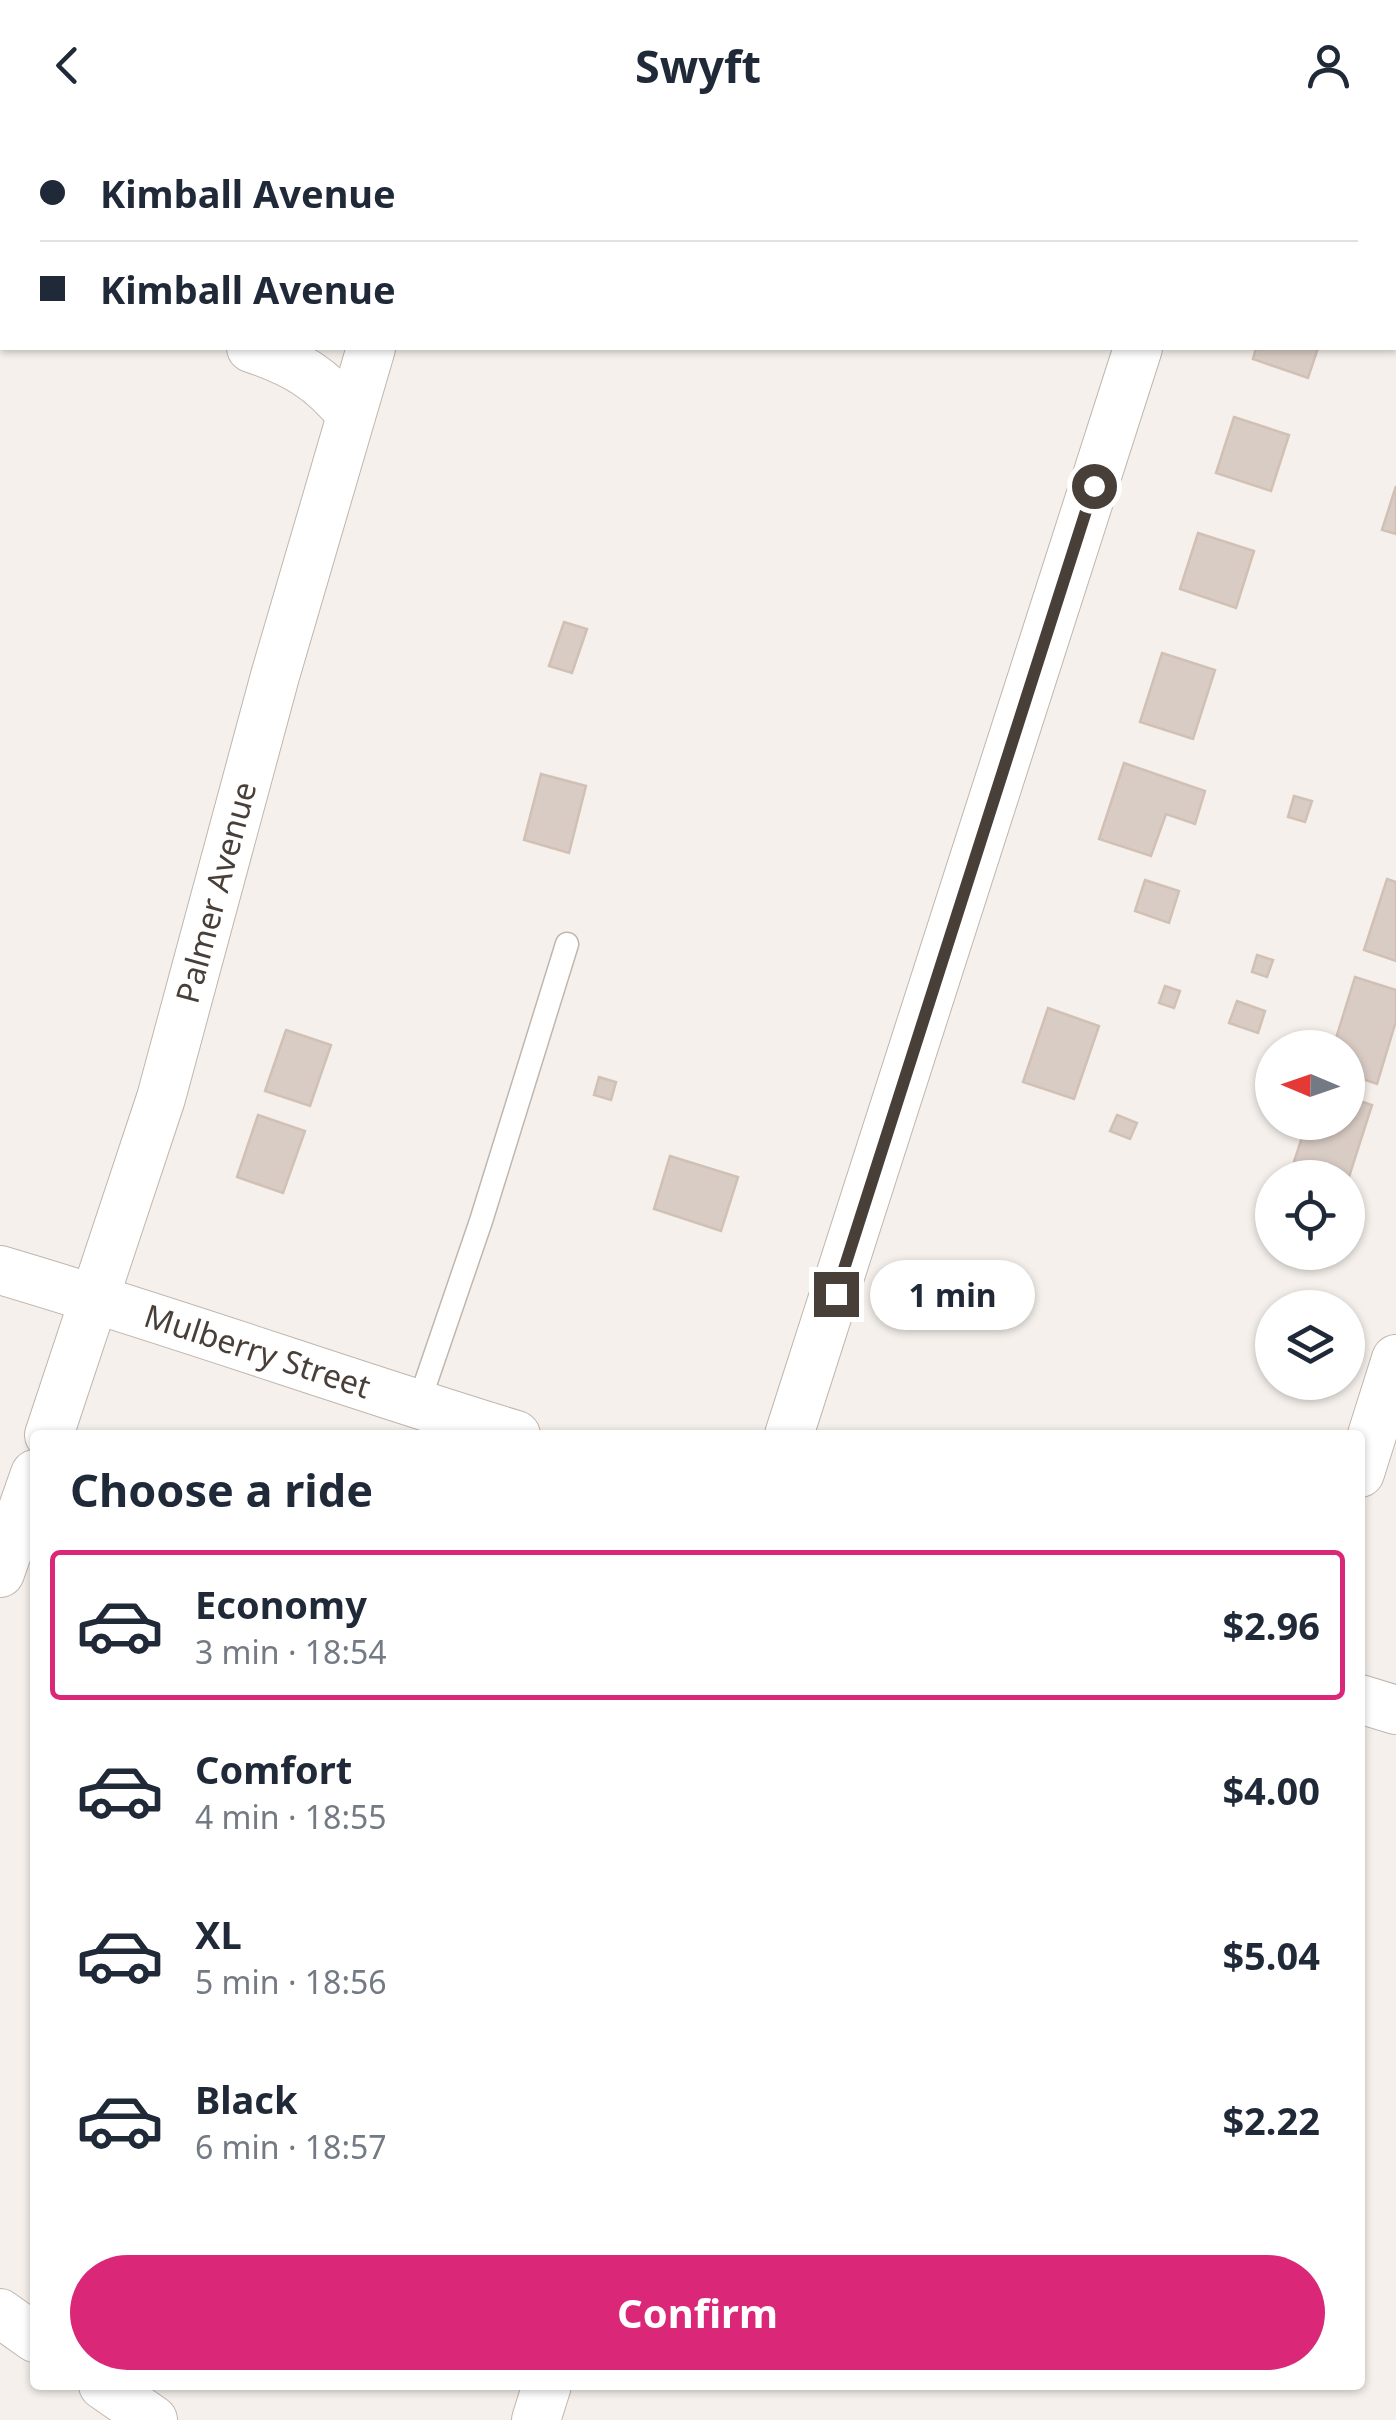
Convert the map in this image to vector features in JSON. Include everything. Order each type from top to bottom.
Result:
[{"type":"street","points":[[257,350],[302,366],[332,390],[350,415]]},
{"type":"street","name":"Palmer Avenue","points":[[51,1430],[161,1098],[370,350]]},
{"type":"street","points":[[792,1430],[1137,350]]},
{"type":"street","name":"Mulberry Street","points":[[0,1270],[500,1430]]},
{"type":"street","points":[[1365,1457],[1396,1359]]},
{"type":"street","points":[[0,1573],[30,1488]]},
{"type":"street","points":[[1365,1701],[1396,1710]]},
{"type":"street","points":[[0,2313],[30,2334]]},
{"type":"street","points":[[110,2390],[152,2420]]},
{"type":"street","points":[[536,2420],[545,2390]]},
{"type":"lane","points":[[418,1405],[482,1220],[567,944]]},
{"type":"building","points":[[1255,350],[1317,350],[1308,378],[1253,359]]},
{"type":"building","points":[[1234,417],[1289,435],[1271,491],[1216,473]]},
{"type":"building","points":[[1396,486],[1396,534],[1382,530]]},
{"type":"building","points":[[1198,533],[1254,551],[1236,608],[1180,589]]},
{"type":"building","points":[[564,622],[587,629],[572,673],[549,666]]},
{"type":"building","points":[[1162,653],[1215,670],[1193,739],[1140,722]]},
{"type":"building","points":[[1124,763],[1205,791],[1195,824],[1166,814],[1151,856],[1099,839]]},
{"type":"building","points":[[541,774],[586,786],[569,853],[524,840]]},
{"type":"building","points":[[1294,796],[1312,801],[1305,822],[1288,817]]},
{"type":"building","points":[[1387,879],[1396,882],[1396,961],[1364,950]]},
{"type":"building","points":[[1145,880],[1179,891],[1169,923],[1135,911]]},
{"type":"building","points":[[1257,955],[1273,960],[1267,977],[1252,972]]},
{"type":"building","points":[[1355,977],[1396,990],[1396,1021],[1377,1084],[1365,1080],[1365,1030],[1339,1030]]},
{"type":"building","points":[[1165,986],[1180,991],[1174,1008],[1159,1003]]},
{"type":"building","points":[[1237,1001],[1265,1011],[1255,1032],[1229,1023]]},
{"type":"building","points":[[1048,1008],[1099,1026],[1074,1099],[1023,1082]]},
{"type":"building","points":[[286,1030],[331,1045],[310,1106],[265,1091]]},
{"type":"building","points":[[599,1077],[616,1082],[611,1100],[594,1095]]},
{"type":"building","points":[[1365,1103],[1372,1105],[1365,1127]]},
{"type":"building","points":[[258,1115],[305,1131],[283,1193],[237,1177]]},
{"type":"building","points":[[1117,1115],[1137,1123],[1130,1139],[1110,1131]]},
{"type":"building","points":[[1301,1140],[1361,1140],[1354,1160],[1295,1160]]},
{"type":"building","points":[[670,1156],[738,1177],[721,1231],[654,1209]]},
{"type":"route","points":[[836,1294],[1094,486]]}]
